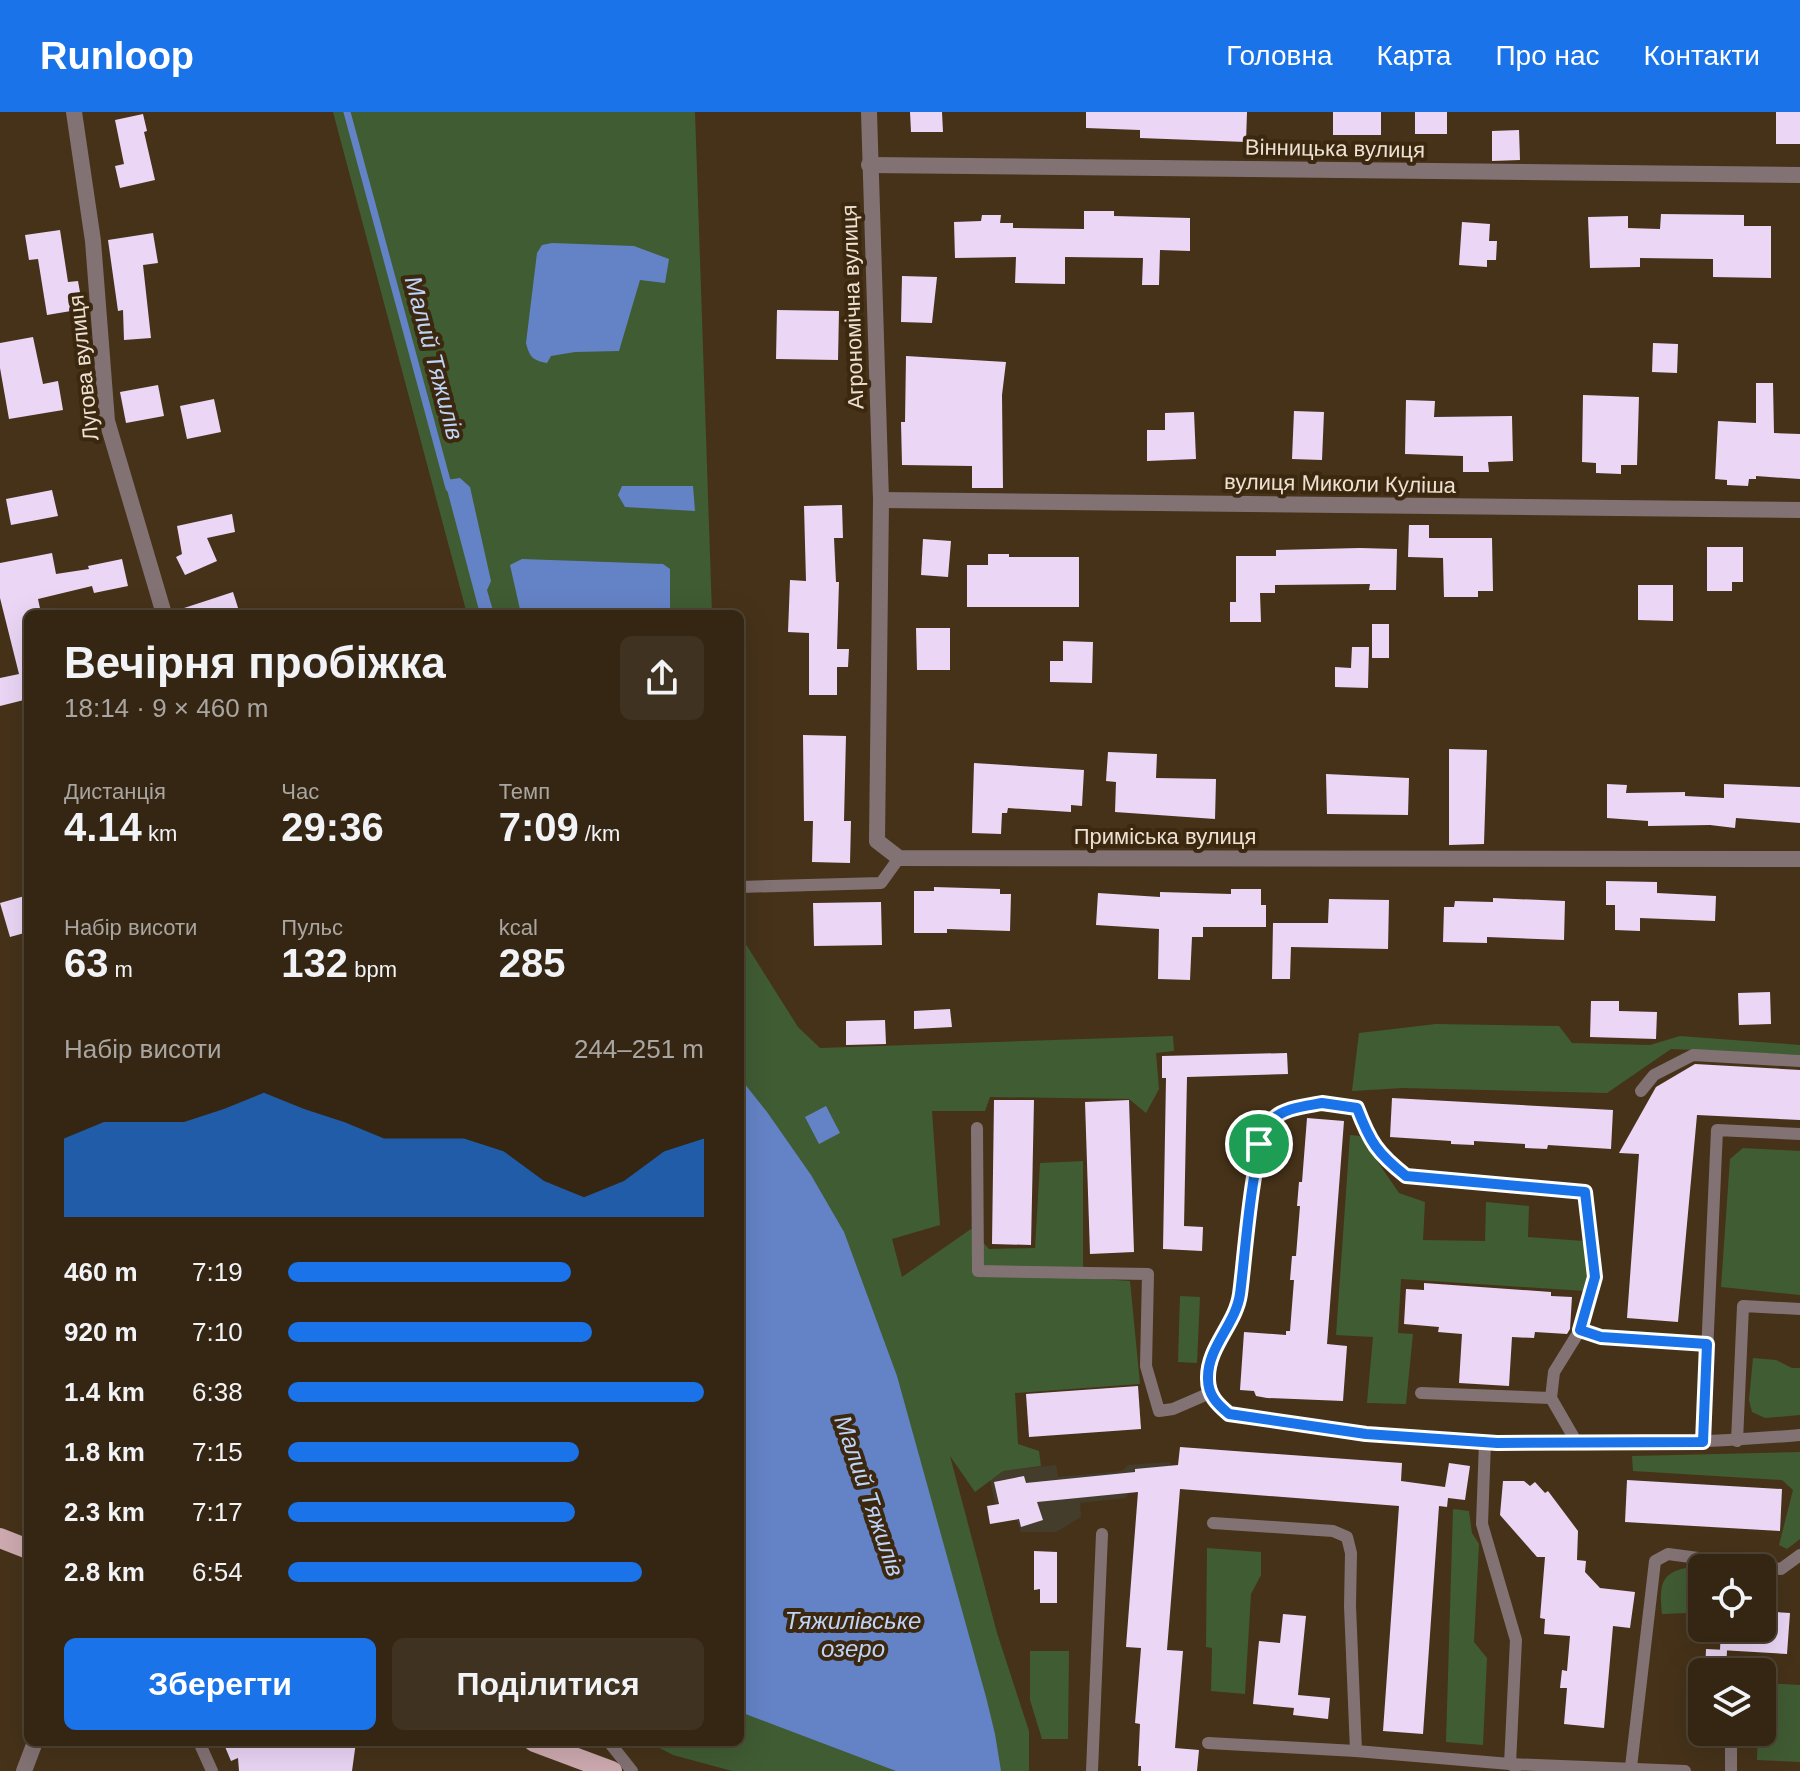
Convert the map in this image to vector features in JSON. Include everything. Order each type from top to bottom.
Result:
[{"type":"main road","points":[[0,1538],[24,1547]]},
{"type":"main road","points":[[545,1746],[612,1771]]},
{"type":"street","name":"Лугова вулиця","points":[[74,112],[93,241],[107,421],[163,610]]},
{"type":"street","name":"Агрономічна вулиця","points":[[869,112],[881,500]]},
{"type":"street","name":"Вінницька вулиця","points":[[869,165],[1800,175]]},
{"type":"street","name":"вулиця Миколи Куліша","points":[[881,500],[1800,510]]},
{"type":"street","points":[[881,500],[877,841],[899,858]]},
{"type":"street","name":"Приміська вулиця","points":[[899,858],[1800,859]]},
{"type":"street","points":[[24,1771],[33,1746]]},
{"type":"lane","points":[[744,887],[881,883],[899,858]]},
{"type":"lane","points":[[1641,1091],[1654,1075],[1693,1055],[1800,1061]]},
{"type":"lane","points":[[1577,1443],[1551,1398],[1554,1372],[1580,1330],[1595,1277],[1585,1192],[1406,1176],[1383,1158],[1369,1138],[1357,1108],[1322,1103],[1294,1108],[1272,1120],[1259,1144],[1240,1300],[1211,1359],[1207,1377],[1210,1393],[1229,1414],[1366,1434],[1485,1442],[1577,1443],[1703,1442],[1800,1435]]},
{"type":"lane","points":[[977,1128],[978,1271],[1148,1274],[1146,1366],[1159,1411],[1173,1409],[1210,1393]]},
{"type":"lane","points":[[1703,1442],[1717,1130],[1800,1134]]},
{"type":"lane","points":[[1737,1441],[1743,1306],[1800,1309]]},
{"type":"lane","points":[[1580,1330],[1601,1337],[1707,1344]]},
{"type":"lane","points":[[1421,1393],[1551,1398]]},
{"type":"lane","points":[[1485,1442],[1482,1524],[1516,1640],[1516,1768]]},
{"type":"lane","points":[[1213,1523],[1333,1531],[1347,1537],[1351,1553],[1356,1751]]},
{"type":"lane","points":[[1092,1771],[1102,1534]]},
{"type":"lane","points":[[1631,1767],[1655,1561],[1668,1554],[1781,1569],[1800,1555]]},
{"type":"lane","points":[[1208,1743],[1356,1751],[1516,1768],[1631,1767],[1685,1771]]},
{"type":"lane","points":[[201,1746],[212,1771]]},
{"type":"lane","points":[[612,1746],[632,1771]]},
{"type":"lane","points":[[1731,1746],[1731,1771]]},
{"type":"shaded area","points":[[1170,1462],[1171,1488],[1132,1490],[1125,1498],[1080,1503],[1081,1517],[1056,1532],[1021,1532],[1010,1500],[995,1503],[990,1480],[1003,1471],[1056,1465],[1058,1477],[1122,1471],[1128,1465]]},
{"type":"green space","points":[[333,112],[695,112],[712,610],[466,610]]},
{"type":"green space","points":[[744,941],[798,1027],[820,1048],[1173,1036],[1174,1051],[1156,1053],[1159,1089],[1146,1113],[1129,1099],[990,1097],[985,1111],[932,1111],[940,1225],[892,1239],[902,1277],[971,1229],[989,1249],[1035,1248],[1040,1163],[1083,1161],[1083,1278],[1130,1281],[1140,1384],[1015,1393],[1018,1444],[1039,1451],[1041,1466],[1003,1471],[975,1492],[950,1456],[997,1633],[1029,1731],[1029,1771],[732,1771],[673,1755],[656,1746],[744,1746]]},
{"type":"green space","points":[[1436,1024],[1559,1026],[1572,1043],[1650,1045],[1680,1036],[1800,1045],[1800,1055],[1671,1049],[1607,1093],[1403,1088],[1352,1091],[1359,1033]]},
{"type":"green space","points":[[1350,1135],[1360,1136],[1399,1193],[1425,1202],[1423,1240],[1485,1241],[1486,1202],[1529,1206],[1528,1237],[1584,1241],[1590,1276],[1585,1291],[1401,1279],[1398,1333],[1413,1334],[1406,1404],[1367,1403],[1373,1337],[1336,1335]]},
{"type":"green space","points":[[1743,1148],[1800,1151],[1800,1295],[1721,1287],[1730,1159]]},
{"type":"green space","points":[[1180,1296],[1200,1297],[1197,1363],[1178,1362]]},
{"type":"green space","points":[[1753,1358],[1776,1360],[1792,1368],[1800,1368],[1800,1415],[1765,1418],[1752,1412],[1749,1400]]},
{"type":"green space","points":[[1800,1452],[1800,1539],[1787,1549],[1779,1545],[1793,1490],[1782,1480],[1633,1471],[1632,1456]]},
{"type":"green space","points":[[1453,1509],[1469,1511],[1472,1533],[1479,1544],[1474,1642],[1487,1658],[1483,1745],[1446,1742]]},
{"type":"green space","points":[[1207,1548],[1261,1552],[1261,1575],[1251,1594],[1245,1694],[1211,1691],[1212,1648],[1206,1647]]},
{"type":"green space","points":[[1688,1569],[1688,1611],[1662,1614],[1663,1584],[1677,1570]]},
{"type":"green space","points":[[1030,1651],[1069,1651],[1068,1739],[1042,1739],[1030,1700]]},
{"type":"green space","points":[[1776,1684],[1800,1685],[1800,1762],[1757,1760],[1758,1746],[1776,1746]]},
{"type":"water","points":[[542,245],[634,246],[669,259],[665,283],[640,280],[619,351],[551,356],[547,363],[530,355],[526,343],[537,253]]},
{"type":"water","points":[[460,478],[470,487],[491,581],[487,590],[493,610],[479,610],[446,480]]},
{"type":"water","points":[[622,486],[693,486],[695,511],[625,507],[618,495]]},
{"type":"water","points":[[522,559],[663,564],[670,569],[670,610],[520,610],[510,565]]},
{"type":"water","name":"Тяжилівське озеро","points":[[744,1083],[811,1175],[844,1232],[897,1376],[986,1697],[1001,1771],[896,1771],[744,1714]]},
{"type":"water","points":[[826,1106],[840,1133],[819,1144],[805,1117]]},
{"type":"building","points":[[910,112],[942,112],[943,132],[911,132]]},
{"type":"building","points":[[1086,112],[1247,112],[1246,142],[1140,138],[1140,130],[1086,128]]},
{"type":"building","points":[[1333,112],[1381,112],[1381,135],[1333,135]]},
{"type":"building","points":[[1415,112],[1447,112],[1447,134],[1415,134]]},
{"type":"building","points":[[1776,112],[1800,112],[1800,144],[1776,144]]},
{"type":"building","points":[[143,114],[155,180],[120,188],[115,166],[124,164],[115,120]]},
{"type":"building","points":[[1519,130],[1520,160],[1492,161],[1492,131]]},
{"type":"building","points":[[1084,211],[1114,211],[1114,216],[1190,218],[1190,251],[1160,250],[1159,285],[1142,285],[1143,258],[1065,257],[1065,284],[1015,283],[1016,257],[955,258],[954,222],[981,221],[982,215],[1001,215],[1000,223],[1013,223],[1013,228],[1084,229]]},
{"type":"building","points":[[1661,214],[1744,215],[1744,226],[1771,226],[1771,278],[1713,277],[1713,259],[1640,258],[1640,267],[1590,268],[1588,217],[1628,216],[1628,228],[1660,229]]},
{"type":"building","points":[[1462,222],[1490,224],[1489,241],[1497,241],[1496,260],[1487,260],[1487,267],[1459,265]]},
{"type":"building","points":[[60,230],[68,282],[78,281],[83,309],[47,315],[38,259],[29,260],[25,235]]},
{"type":"building","points":[[153,233],[158,263],[143,265],[151,338],[124,340],[123,310],[118,311],[108,240]]},
{"type":"building","points":[[902,276],[937,277],[932,323],[901,322]]},
{"type":"building","points":[[777,310],[839,311],[838,360],[776,359]]},
{"type":"building","points":[[33,337],[43,384],[58,381],[63,410],[9,419],[0,368],[0,343]]},
{"type":"building","points":[[1653,343],[1678,344],[1677,373],[1652,372]]},
{"type":"building","points":[[906,356],[1006,362],[1002,395],[1003,488],[972,488],[972,466],[902,465],[901,422],[905,422]]},
{"type":"building","points":[[1756,383],[1773,383],[1774,433],[1800,434],[1800,479],[1756,476],[1756,479],[1749,479],[1748,486],[1727,485],[1727,480],[1715,479],[1718,421],[1756,423]]},
{"type":"building","points":[[158,385],[164,416],[126,423],[120,392]]},
{"type":"building","points":[[1583,395],[1639,397],[1637,465],[1621,465],[1621,474],[1596,473],[1596,463],[1582,462]]},
{"type":"building","points":[[214,399],[221,432],[187,439],[180,406]]},
{"type":"building","points":[[1406,400],[1435,401],[1434,417],[1512,416],[1513,461],[1488,462],[1489,472],[1463,472],[1463,456],[1405,454]]},
{"type":"building","points":[[1294,411],[1324,412],[1322,460],[1292,459]]},
{"type":"building","points":[[1194,412],[1196,459],[1147,461],[1147,430],[1165,430],[1165,413]]},
{"type":"building","points":[[52,490],[58,516],[11,525],[6,499]]},
{"type":"building","points":[[842,505],[843,538],[834,538],[836,582],[839,582],[837,649],[849,649],[848,667],[837,667],[837,695],[809,695],[809,633],[788,632],[790,580],[806,581],[804,506]]},
{"type":"building","points":[[232,514],[235,532],[207,538],[217,561],[185,575],[176,557],[182,554],[177,526]]},
{"type":"building","points":[[1409,525],[1429,525],[1429,538],[1492,538],[1493,591],[1478,591],[1478,597],[1444,597],[1443,558],[1408,557]]},
{"type":"building","points":[[923,539],[951,541],[948,577],[921,575]]},
{"type":"building","points":[[1707,547],[1743,547],[1743,582],[1732,582],[1732,591],[1707,591]]},
{"type":"building","points":[[1397,549],[1396,590],[1369,590],[1370,584],[1275,585],[1275,593],[1260,593],[1261,622],[1230,622],[1230,602],[1236,602],[1236,556],[1276,556],[1276,550]]},
{"type":"building","points":[[52,553],[56,574],[89,569],[88,566],[122,559],[128,586],[94,593],[92,586],[38,599],[40,610],[24,610],[24,700],[0,706],[0,678],[19,674],[0,598],[0,563]]},
{"type":"building","points":[[988,554],[1079,557],[1079,607],[967,607],[967,565],[988,565]]},
{"type":"building","points":[[1638,585],[1673,585],[1673,621],[1638,620]]},
{"type":"building","points":[[233,592],[239,610],[178,610]]},
{"type":"building","points":[[1372,624],[1389,624],[1389,658],[1372,658]]},
{"type":"building","points":[[916,628],[950,628],[950,670],[917,670]]},
{"type":"building","points":[[1063,641],[1093,642],[1092,683],[1050,682],[1050,661],[1063,661]]},
{"type":"building","points":[[1352,647],[1369,647],[1368,688],[1335,687],[1335,667],[1351,668]]},
{"type":"building","points":[[803,735],[846,736],[844,821],[851,821],[850,863],[812,862],[813,821],[804,821]]},
{"type":"building","points":[[1449,749],[1487,750],[1484,844],[1449,845]]},
{"type":"building","points":[[1108,752],[1157,754],[1156,778],[1216,779],[1215,819],[1115,812],[1116,782],[1106,781]]},
{"type":"building","points":[[974,763],[1084,770],[1082,806],[1071,805],[1071,812],[1008,808],[1007,813],[1002,813],[1001,834],[972,833]]},
{"type":"building","points":[[1326,774],[1409,778],[1408,815],[1327,814]]},
{"type":"building","points":[[1607,784],[1627,785],[1626,793],[1685,792],[1685,796],[1724,798],[1724,784],[1800,787],[1800,823],[1736,818],[1735,828],[1710,825],[1648,826],[1648,821],[1607,818]]},
{"type":"building","points":[[1606,881],[1657,882],[1657,893],[1716,896],[1715,921],[1640,918],[1640,931],[1615,930],[1615,905],[1606,905]]},
{"type":"building","points":[[934,887],[1000,889],[1000,894],[1011,894],[1010,931],[947,929],[947,933],[914,933],[914,891],[934,891]]},
{"type":"building","points":[[1231,889],[1261,889],[1261,905],[1266,905],[1266,927],[1203,927],[1203,937],[1192,937],[1190,980],[1158,979],[1159,929],[1096,925],[1098,893],[1160,897],[1160,892],[1231,894]]},
{"type":"building","points":[[24,896],[24,933],[10,937],[0,903]]},
{"type":"building","points":[[1493,898],[1565,901],[1564,940],[1487,937],[1487,943],[1443,942],[1444,907],[1454,907],[1455,901],[1493,902]]},
{"type":"building","points":[[1329,899],[1389,900],[1388,949],[1291,947],[1290,979],[1272,979],[1273,923],[1328,923]]},
{"type":"building","points":[[881,902],[882,945],[814,946],[813,903]]},
{"type":"building","points":[[1770,992],[1771,1024],[1739,1025],[1738,993]]},
{"type":"building","points":[[1591,1001],[1619,1001],[1619,1011],[1657,1012],[1656,1039],[1590,1037]]},
{"type":"building","points":[[950,1009],[952,1027],[914,1029],[914,1011]]},
{"type":"building","points":[[885,1020],[886,1044],[846,1045],[846,1021]]},
{"type":"building","points":[[1287,1053],[1288,1074],[1187,1077],[1184,1226],[1203,1227],[1202,1251],[1163,1249],[1166,1078],[1162,1078],[1162,1056]]},
{"type":"building","points":[[1695,1064],[1800,1070],[1800,1120],[1697,1115],[1678,1322],[1627,1318],[1639,1154],[1619,1153],[1656,1087]]},
{"type":"building","points":[[1392,1098],[1613,1110],[1611,1149],[1548,1145],[1547,1149],[1525,1148],[1525,1144],[1474,1141],[1474,1145],[1451,1144],[1451,1141],[1390,1137]]},
{"type":"building","points":[[994,1100],[1034,1100],[1031,1245],[992,1244]]},
{"type":"building","points":[[1129,1100],[1134,1252],[1090,1254],[1085,1102]]},
{"type":"building","points":[[1307,1118],[1344,1121],[1327,1344],[1347,1346],[1343,1401],[1267,1398],[1256,1396],[1254,1391],[1240,1390],[1244,1332],[1286,1335],[1286,1331],[1290,1331],[1294,1280],[1290,1280],[1292,1256],[1296,1256],[1300,1206],[1297,1206]]},
{"type":"building","points":[[1424,1283],[1551,1292],[1551,1296],[1572,1297],[1570,1329],[1567,1334],[1535,1332],[1534,1338],[1512,1337],[1509,1386],[1459,1383],[1462,1334],[1438,1332],[1439,1327],[1404,1324],[1406,1289],[1424,1290]]},
{"type":"building","points":[[1138,1386],[1141,1429],[1029,1437],[1026,1394]]},
{"type":"building","points":[[1180,1447],[1402,1463],[1401,1481],[1445,1487],[1449,1463],[1470,1466],[1465,1500],[1448,1498],[1447,1507],[1439,1506],[1423,1734],[1383,1731],[1399,1506],[1180,1489],[1167,1650],[1183,1651],[1175,1748],[1199,1750],[1197,1771],[1141,1771],[1141,1766],[1138,1766],[1140,1724],[1135,1723],[1141,1648],[1126,1647],[1138,1492],[1037,1502],[1043,1520],[1021,1527],[1019,1519],[990,1524],[987,1506],[999,1504],[994,1482],[1024,1476],[1026,1483],[1178,1465]]},
{"type":"building","points":[[1627,1480],[1782,1489],[1780,1531],[1625,1522]]},
{"type":"building","points":[[1503,1481],[1524,1481],[1530,1486],[1535,1482],[1545,1493],[1548,1491],[1578,1531],[1577,1560],[1586,1561],[1585,1572],[1600,1588],[1635,1592],[1630,1628],[1613,1626],[1604,1728],[1564,1724],[1567,1688],[1560,1688],[1562,1670],[1567,1671],[1570,1636],[1544,1634],[1545,1619],[1540,1618],[1545,1557],[1537,1557],[1500,1515]]},
{"type":"building","points":[[1034,1551],[1057,1552],[1057,1603],[1040,1603],[1040,1589],[1034,1590]]},
{"type":"building","points":[[1776,1612],[1790,1613],[1787,1654],[1720,1650],[1720,1642],[1776,1642]]},
{"type":"building","points":[[1283,1614],[1306,1616],[1298,1695],[1330,1698],[1328,1719],[1293,1715],[1294,1708],[1253,1704],[1259,1641],[1280,1643]]},
{"type":"building","points":[[1706,1649],[1727,1650],[1727,1658],[1706,1658]]},
{"type":"building","points":[[225,1746],[355,1746],[352,1771],[239,1771],[238,1758],[231,1761]]},
{"type":"waterway","name":"Малий Тяжилів","points":[[347,112],[449,488]]},
{"type":"route","points":[[1322,1103],[1357,1108],[1369,1138],[1383,1158],[1406,1176],[1585,1192],[1595,1277],[1580,1330],[1601,1337],[1707,1344],[1703,1442],[1497,1443],[1366,1434],[1229,1414],[1210,1393],[1207,1377],[1211,1359],[1240,1300],[1259,1144],[1272,1120],[1294,1108],[1322,1103]]}]
